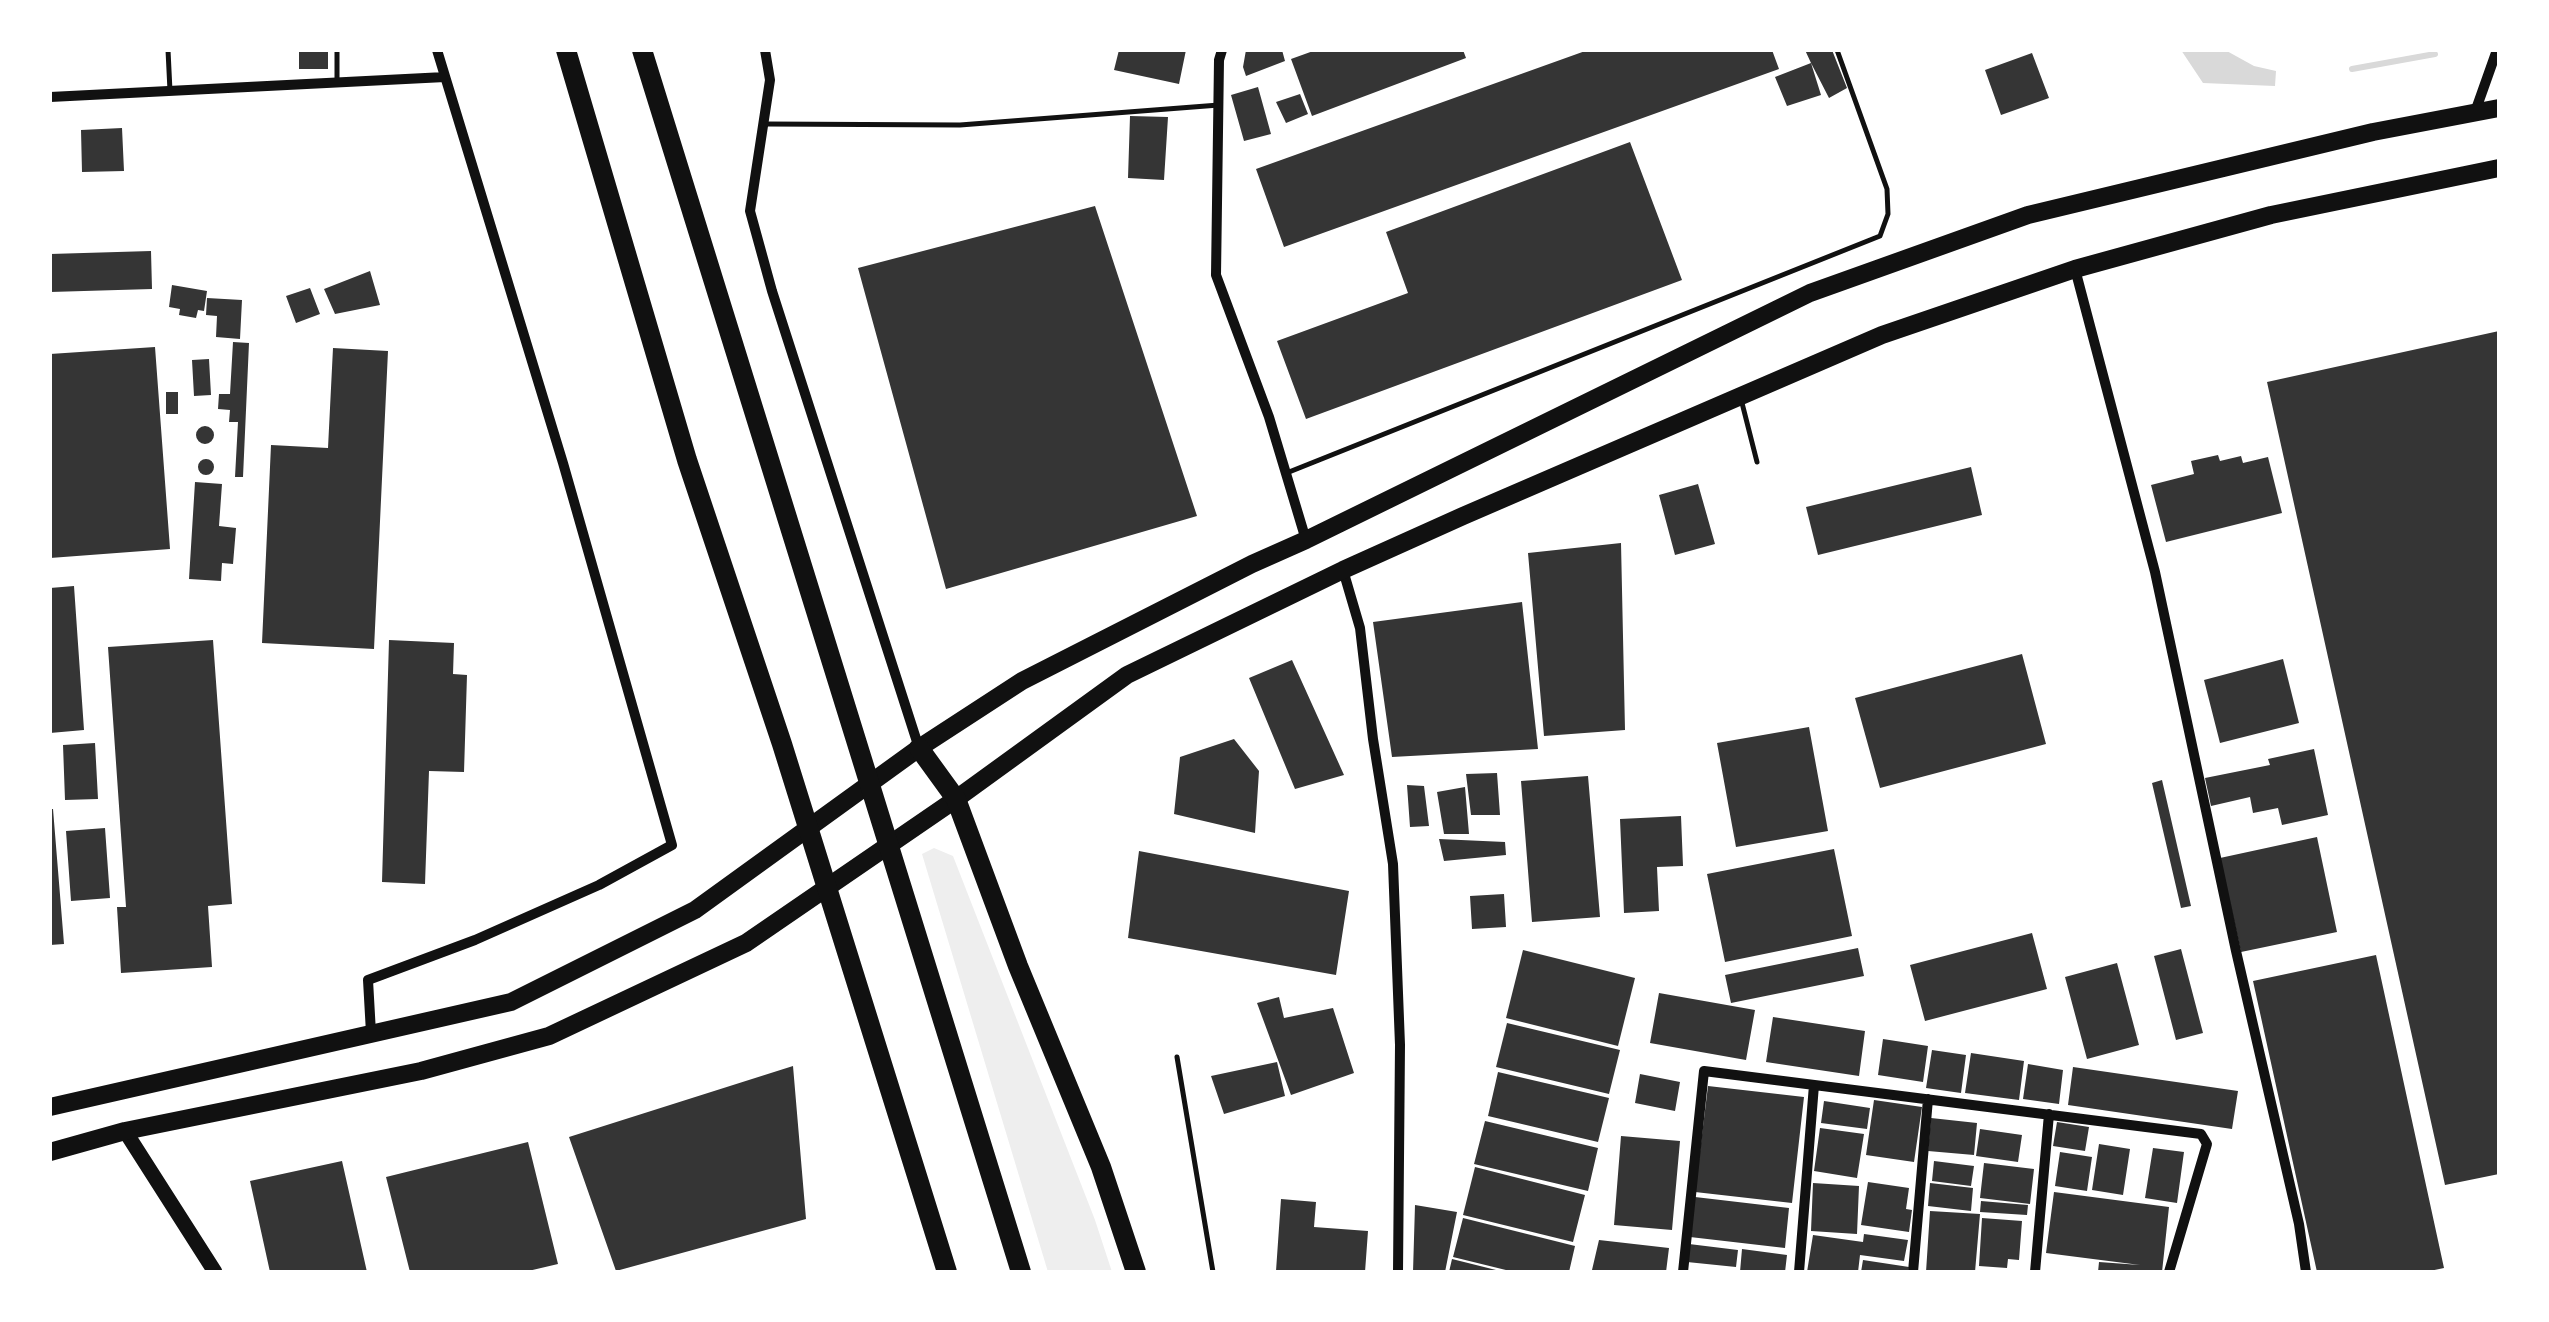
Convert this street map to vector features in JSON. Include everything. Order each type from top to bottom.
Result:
[{"type":"highway","points":[[566,50],[687,460],[782,744],[947,1272]]},
{"type":"highway","points":[[642,50],[1021,1272]]},
{"type":"highway","points":[[920,748],[956,798],[1018,966],[1101,1168],[1136,1272]]},
{"type":"main road","points":[[50,1107],[510,1002],[695,910],[920,748],[1022,681],[1252,564],[1810,293],[2028,215],[2373,132],[2499,108]]},
{"type":"main road","points":[[50,1152],[126,1131],[421,1071],[549,1036],[746,942],[1127,675],[1343,570],[1882,335],[2075,268],[2271,216],[2499,168]]},
{"type":"main road","points":[[126,1131],[215,1272]]},
{"type":"street","points":[[371,1033],[368,980],[421,962],[599,885],[672,845],[557,444],[437,50]]},
{"type":"street","points":[[765,50],[770,80],[750,211],[778,310],[920,748]]},
{"type":"street","points":[[1222,50],[1216,275],[1269,417],[1306,540]]},
{"type":"street","points":[[2475,113],[2497,50]]},
{"type":"street","points":[[50,97],[444,77]]},
{"type":"street","points":[[2075,268],[2155,572],[2299,1224],[2306,1272]]},
{"type":"street","points":[[1343,570],[1360,628],[1393,864],[1400,1045],[1398,1272]]},
{"type":"street","points":[[1683,1272],[1704,1070],[2201,1134],[2206,1144],[2169,1272]]},
{"type":"street","points":[[1799,1272],[1814,1084]]},
{"type":"street","points":[[1913,1272],[1928,1099]]},
{"type":"street","points":[[2035,1272],[2049,1114]]},
{"type":"lane","points":[[168,50],[170,91]]},
{"type":"lane","points":[[337,50],[338,82]]},
{"type":"lane","points":[[1286,473],[1880,236],[1888,214],[1887,189],[1837,50]]},
{"type":"lane","points":[[763,124],[960,125],[1219,105]]},
{"type":"lane","points":[[1740,396],[1757,462]]},
{"type":"lane","points":[[1177,1057],[1213,1272]]},
{"type":"shaded area","points":[[2181,50],[2225,50],[2254,66],[2276,71],[2275,86],[2203,83]]},
{"type":"shaded area","points":[[934,848],[953,856],[1112,1272],[1048,1272],[922,854]]},
{"type":"building","points":[[299,50],[328,50],[328,69],[299,69]]},
{"type":"building","points":[[1119,50],[1186,50],[1179,84],[1114,70]]},
{"type":"building","points":[[1246,50],[1282,50],[1285,61],[1246,76]]},
{"type":"building","points":[[1316,50],[1463,50],[1466,58],[1312,116],[1291,59]]},
{"type":"building","points":[[1588,50],[1772,50],[1779,69],[1284,247],[1256,169]]},
{"type":"building","points":[[1805,50],[1832,50],[1847,88],[1829,98]]},
{"type":"building","points":[[2032,53],[2049,98],[2001,115],[1985,70]]},
{"type":"building","points":[[1811,63],[1821,95],[1787,106],[1775,77]]},
{"type":"building","points":[[1258,87],[1271,134],[1244,141],[1231,95]]},
{"type":"building","points":[[1300,94],[1308,114],[1286,123],[1276,102]]},
{"type":"building","points":[[1130,116],[1168,117],[1164,180],[1128,178]]},
{"type":"building","points":[[122,128],[124,171],[82,172],[81,130]]},
{"type":"building","points":[[1630,142],[1682,280],[1306,419],[1277,341],[1408,293],[1386,232]]},
{"type":"building","points":[[1095,206],[1197,516],[946,589],[858,268]]},
{"type":"building","points":[[151,251],[152,289],[50,292],[50,254]]},
{"type":"building","points":[[370,271],[380,305],[335,314],[324,289]]},
{"type":"building","points":[[172,285],[207,291],[204,311],[198,310],[196,318],[179,315],[180,309],[169,307]]},
{"type":"building","points":[[310,288],[320,314],[296,323],[286,296]]},
{"type":"building","points":[[207,298],[242,300],[240,339],[216,337],[217,316],[206,315]]},
{"type":"building","points":[[2499,331],[2499,1174],[2445,1185],[2267,382]]},
{"type":"building","points":[[233,342],[249,343],[243,477],[235,477],[238,422],[229,422],[230,410],[218,409],[219,394],[230,394]]},
{"type":"building","points":[[155,347],[170,549],[50,558],[50,354]]},
{"type":"building","points":[[333,348],[388,351],[374,649],[262,643],[271,445],[328,448]]},
{"type":"building","points":[[209,359],[211,395],[194,396],[192,360]]},
{"type":"building","points":[[166,392],[178,392],[178,414],[166,414]]},
{"type":"building","points":[[205,426],[214,435],[205,444],[196,435]]},
{"type":"building","points":[[2218,455],[2220,461],[2241,456],[2243,463],[2268,457],[2282,513],[2166,542],[2151,485],[2194,474],[2191,461]]},
{"type":"building","points":[[206,459],[214,467],[206,475],[198,467]]},
{"type":"building","points":[[1971,467],[1982,515],[1818,555],[1806,507]]},
{"type":"building","points":[[195,482],[222,484],[219,526],[236,528],[233,564],[222,563],[221,581],[189,579]]},
{"type":"building","points":[[1698,484],[1715,544],[1675,555],[1659,495]]},
{"type":"building","points":[[1621,543],[1625,730],[1544,736],[1528,553]]},
{"type":"building","points":[[74,586],[84,730],[50,733],[50,588]]},
{"type":"building","points":[[1522,602],[1538,749],[1392,757],[1373,622]]},
{"type":"building","points":[[213,640],[232,904],[208,906],[212,967],[121,973],[117,907],[126,907],[108,647]]},
{"type":"building","points":[[389,640],[454,643],[453,674],[467,675],[464,772],[429,771],[425,884],[382,882]]},
{"type":"building","points":[[2022,654],[2046,744],[1880,788],[1855,698]]},
{"type":"building","points":[[2283,659],[2299,723],[2220,743],[2204,680]]},
{"type":"building","points":[[1292,660],[1344,775],[1295,789],[1249,678]]},
{"type":"building","points":[[1809,727],[1828,831],[1736,847],[1717,743]]},
{"type":"building","points":[[1234,739],[1259,771],[1255,833],[1174,814],[1180,757]]},
{"type":"building","points":[[95,743],[98,799],[65,800],[63,745]]},
{"type":"building","points":[[2314,749],[2328,815],[2282,825],[2278,808],[2253,813],[2250,797],[2211,806],[2205,778],[2270,765],[2268,759]]},
{"type":"building","points":[[1497,773],[1500,815],[1471,815],[1466,774]]},
{"type":"building","points":[[1588,776],[1600,917],[1532,922],[1521,781]]},
{"type":"building","points":[[2162,780],[2191,906],[2181,908],[2152,783]]},
{"type":"building","points":[[1407,785],[1424,786],[1429,826],[1410,827]]},
{"type":"building","points":[[1465,787],[1469,834],[1444,834],[1437,792]]},
{"type":"building","points":[[50,809],[64,944],[50,945]]},
{"type":"building","points":[[1681,816],[1683,866],[1657,867],[1659,911],[1624,913],[1620,819]]},
{"type":"building","points":[[105,828],[110,898],[71,901],[66,831]]},
{"type":"building","points":[[2317,837],[2337,932],[2241,952],[2220,858]]},
{"type":"building","points":[[1439,839],[1505,842],[1506,855],[1444,861]]},
{"type":"building","points":[[1834,849],[1852,936],[1725,962],[1707,874]]},
{"type":"building","points":[[1139,851],[1349,891],[1336,975],[1128,938]]},
{"type":"building","points":[[1504,894],[1506,927],[1472,929],[1470,896]]},
{"type":"building","points":[[2032,933],[2047,989],[1925,1021],[1910,965]]},
{"type":"building","points":[[1858,948],[1864,976],[1731,1003],[1725,975]]},
{"type":"building","points":[[2181,949],[2203,1033],[2176,1040],[2154,956]]},
{"type":"building","points":[[1523,950],[1635,978],[1618,1046],[1506,1018]]},
{"type":"building","points":[[2376,955],[2444,1268],[2425,1272],[2317,1272],[2253,981]]},
{"type":"building","points":[[2117,963],[2139,1045],[2087,1059],[2065,977]]},
{"type":"building","points":[[1659,993],[1755,1010],[1746,1060],[1650,1043]]},
{"type":"building","points":[[1279,997],[1284,1018],[1333,1008],[1354,1073],[1291,1095],[1257,1003]]},
{"type":"building","points":[[1773,1017],[1865,1031],[1859,1076],[1766,1062]]},
{"type":"building","points":[[1507,1023],[1620,1050],[1609,1094],[1496,1067]]},
{"type":"building","points":[[1883,1039],[1928,1046],[1923,1082],[1878,1075]]},
{"type":"building","points":[[1932,1050],[1966,1055],[1961,1093],[1926,1088]]},
{"type":"building","points":[[1971,1053],[2024,1061],[2019,1100],[1965,1093]]},
{"type":"building","points":[[1277,1062],[1285,1096],[1224,1114],[1211,1076]]},
{"type":"building","points":[[2028,1064],[2063,1070],[2059,1104],[2023,1099]]},
{"type":"building","points":[[793,1066],[806,1219],[616,1271],[569,1137]]},
{"type":"building","points":[[2073,1067],[2238,1091],[2232,1129],[2068,1105]]},
{"type":"building","points":[[1498,1072],[1609,1098],[1598,1142],[1488,1116]]},
{"type":"building","points":[[1640,1074],[1680,1082],[1675,1111],[1635,1103]]},
{"type":"building","points":[[1708,1086],[1804,1097],[1792,1203],[1695,1192]]},
{"type":"building","points":[[1874,1100],[1922,1107],[1914,1162],[1866,1155]]},
{"type":"building","points":[[1824,1101],[1870,1108],[1867,1129],[1821,1123]]},
{"type":"building","points":[[1931,1118],[1977,1123],[1974,1155],[1928,1151]]},
{"type":"building","points":[[1485,1121],[1598,1148],[1588,1191],[1474,1164]]},
{"type":"building","points":[[2057,1122],[2089,1127],[2085,1151],[2053,1146]]},
{"type":"building","points":[[1820,1128],[1864,1134],[1857,1178],[1814,1171]]},
{"type":"building","points":[[1980,1129],[2022,1135],[2018,1162],[1976,1156]]},
{"type":"building","points":[[1621,1136],[1680,1141],[1672,1230],[1614,1225]]},
{"type":"building","points":[[528,1142],[558,1264],[524,1272],[410,1272],[386,1177]]},
{"type":"building","points":[[2099,1144],[2130,1149],[2123,1195],[2092,1190]]},
{"type":"building","points":[[2153,1148],[2184,1152],[2177,1203],[2145,1198]]},
{"type":"building","points":[[2060,1152],[2092,1157],[2087,1191],[2055,1186]]},
{"type":"building","points":[[342,1161],[367,1272],[270,1272],[250,1181]]},
{"type":"building","points":[[1934,1161],[1974,1166],[1971,1186],[1932,1181]]},
{"type":"building","points":[[1984,1163],[2034,1169],[2030,1204],[1980,1198]]},
{"type":"building","points":[[1475,1167],[1585,1195],[1573,1242],[1463,1215]]},
{"type":"building","points":[[1868,1182],[1909,1188],[1909,1232],[1861,1225]]},
{"type":"building","points":[[1813,1183],[1859,1186],[1857,1234],[1811,1231]]},
{"type":"building","points":[[1930,1183],[1973,1188],[1971,1211],[1928,1206]]},
{"type":"building","points":[[2054,1192],[2169,1207],[2162,1272],[2098,1272],[2099,1262],[2140,1265],[2046,1253]]},
{"type":"building","points":[[1695,1197],[1789,1208],[1785,1248],[1690,1237]]},
{"type":"building","points":[[1281,1199],[1316,1202],[1314,1227],[1368,1231],[1365,1272],[1276,1271]]},
{"type":"building","points":[[1981,1201],[2028,1205],[2027,1215],[1980,1212]]},
{"type":"building","points":[[1415,1205],[1457,1212],[1445,1272],[1413,1272]]},
{"type":"building","points":[[1930,1211],[1980,1214],[1975,1272],[1926,1272]]},
{"type":"building","points":[[1463,1218],[1575,1246],[1569,1272],[1514,1272],[1453,1257]]},
{"type":"building","points":[[1982,1218],[2022,1221],[2019,1260],[2008,1259],[2007,1268],[1979,1266]]},
{"type":"building","points":[[1864,1234],[1908,1240],[1904,1261],[1860,1255],[1858,1272],[1807,1272],[1813,1235],[1863,1242]]},
{"type":"building","points":[[1599,1240],[1669,1248],[1666,1272],[1592,1270]]},
{"type":"building","points":[[1689,1244],[1738,1250],[1736,1267],[1687,1262]]},
{"type":"building","points":[[1742,1249],[1787,1255],[1785,1272],[1740,1272]]},
{"type":"building","points":[[1452,1259],[1500,1271],[1500,1272],[1449,1272]]},
{"type":"building","points":[[1863,1260],[1909,1267],[1908,1272],[1861,1272]]},
{"type":"waterway","points":[[2352,69],[2435,54]]}]
